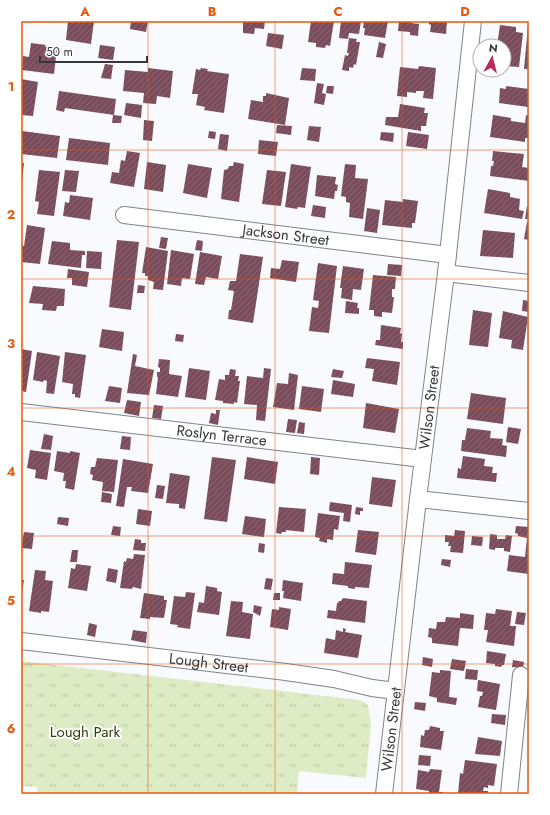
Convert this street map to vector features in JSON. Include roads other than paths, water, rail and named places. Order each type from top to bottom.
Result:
[{"type":"street","name":"Wilson Street","points":[[384,794],[446,273],[473,21]]},
{"type":"street","name":"Jackson Street","points":[[124,215],[448,255]]},
{"type":"street","points":[[446,273],[529,283]]},
{"type":"street","name":"Roslyn Terrace","points":[[21,412],[423,459]]},
{"type":"street","points":[[418,499],[529,511]]},
{"type":"street","name":"Lough Street","points":[[21,641],[286,672],[334,679],[372,688],[396,691]]},
{"type":"street","points":[[509,794],[522,675]]},
{"type":"park label","name":"Lough Park","points":[[85,732]]}]
